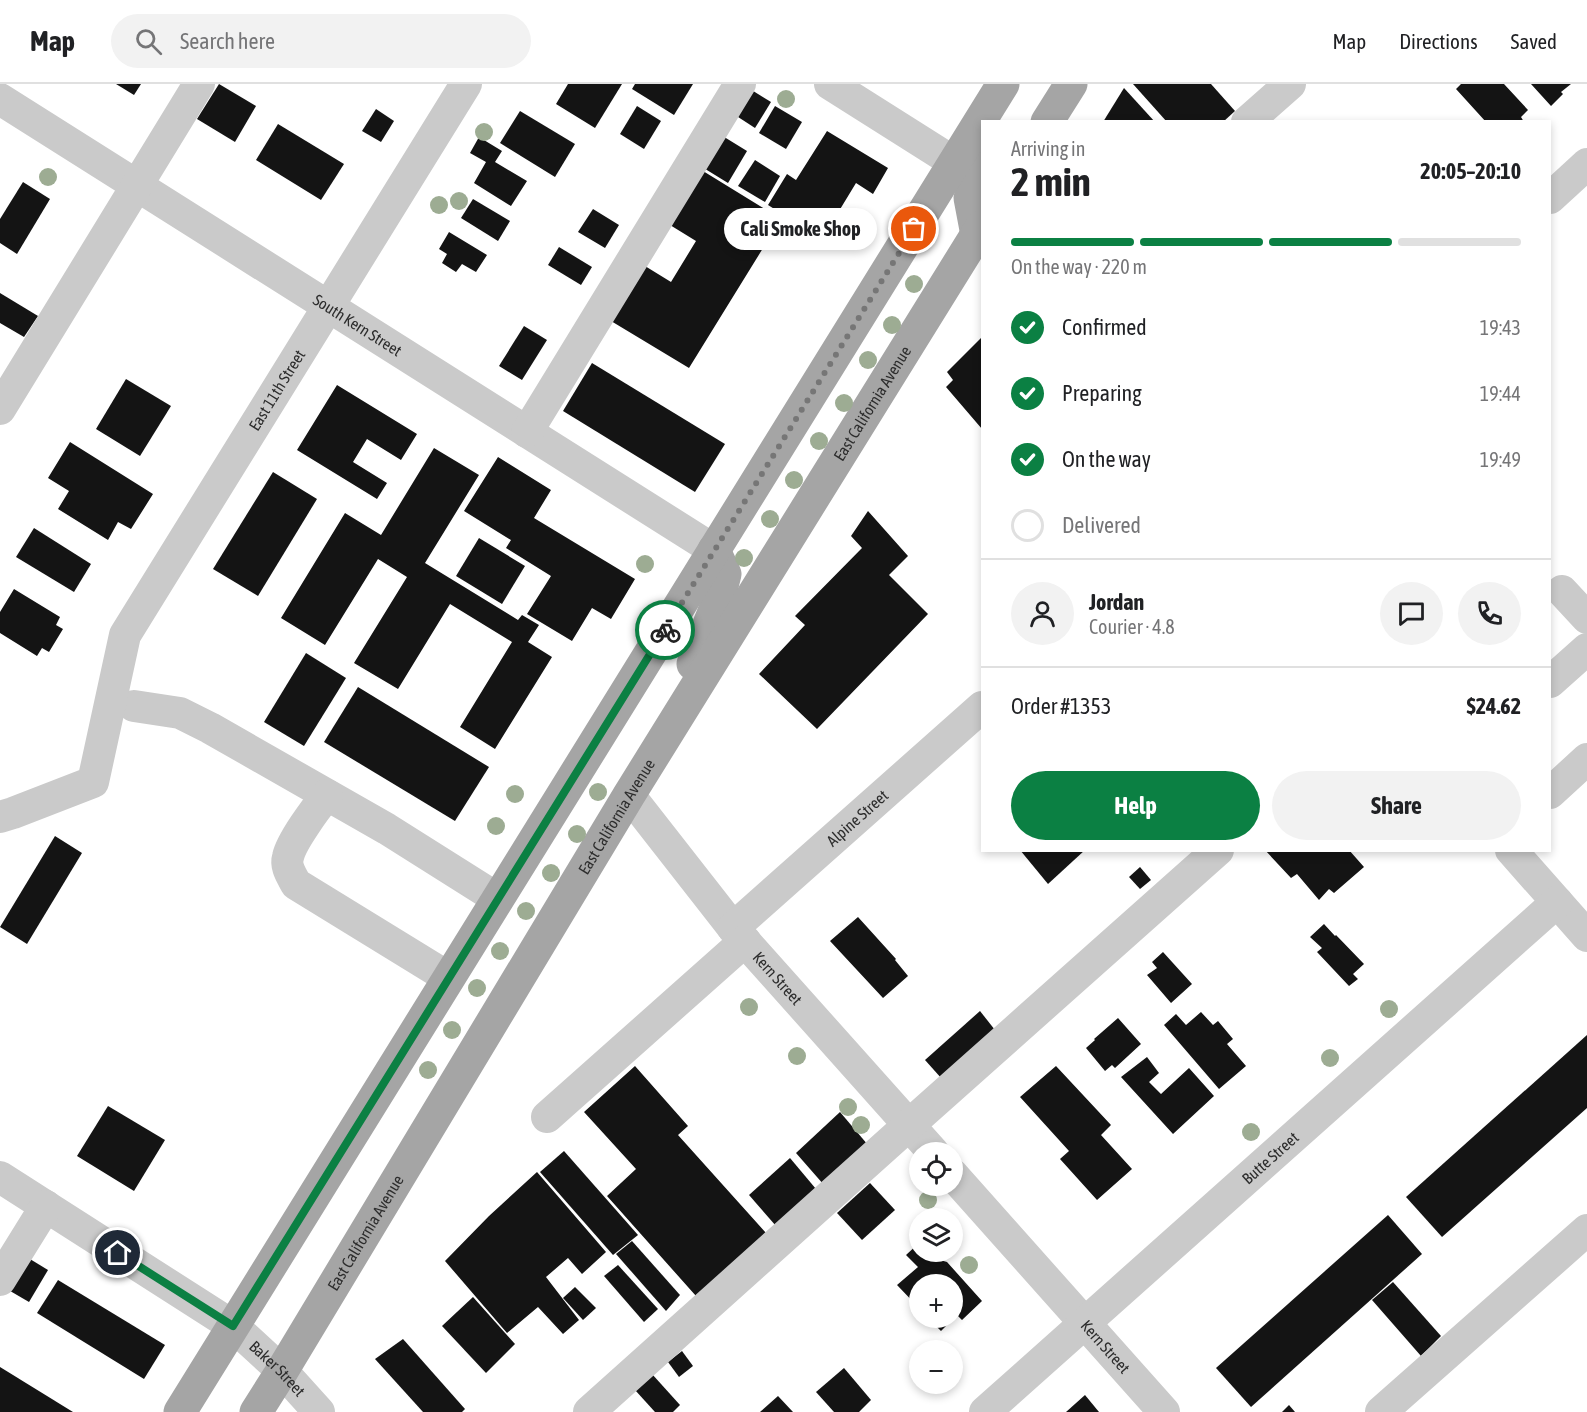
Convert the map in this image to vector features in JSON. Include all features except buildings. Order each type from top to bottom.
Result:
[{"type":"main road","points":[[987,120],[1003,84]]},
{"type":"main road","points":[[1000,120],[1015,84]]},
{"type":"main road","points":[[1048,120],[1071,84]]},
{"type":"main road","points":[[180,1412],[714,550],[969,162],[981,134]]},
{"type":"main road","points":[[969,162],[970,198],[981,234]]},
{"type":"main road","name":"East California Avenue","points":[[256,1412],[658,749],[981,234]]},
{"type":"main road","points":[[658,749],[726,574],[714,550]]},
{"type":"street","points":[[0,409],[199,84]]},
{"type":"street","name":"East 11th Street","points":[[0,817],[93,783],[122,704],[125,635],[466,84]]},
{"type":"street","points":[[527,432],[740,84]]},
{"type":"street","points":[[830,84],[969,162]]},
{"type":"street","points":[[1249,120],[1290,84]]},
{"type":"street","name":"South Kern Street","points":[[0,99],[714,550]]},
{"type":"street","points":[[1551,197],[1587,164]]},
{"type":"street","points":[[1562,591],[1587,618]]},
{"type":"street","points":[[1551,681],[1587,650]]},
{"type":"street","points":[[122,704],[180,713],[210,728],[387,830],[498,899]]},
{"type":"street","name":"Alpine Street","points":[[547,1117],[981,708]]},
{"type":"street","points":[[1551,792],[1587,759]]},
{"type":"street","points":[[327,795],[305,826],[287,858],[289,871],[296,884],[449,978]]},
{"type":"street","name":"Kern Street","points":[[630,795],[739,934],[924,1142]]},
{"type":"street","points":[[589,1412],[1216,852]]},
{"type":"street","points":[[1513,852],[1587,936]]},
{"type":"street","name":"Butte Street","points":[[985,1412],[1557,902]]},
{"type":"street","name":"Baker Street","points":[[0,1177],[233,1326],[282,1371],[319,1412]]},
{"type":"street","name":"Kern Street","points":[[963,1186],[1164,1412]]},
{"type":"street","points":[[0,1280],[46,1206]]},
{"type":"street","points":[[1381,1412],[1587,1230]]},
{"type":"way so far","points":[[665,630],[914,229]]},
{"type":"place","name":"Cali Smoke Shop","points":[[914,229]]},
{"type":"route","points":[[118,1253],[233,1326],[665,630]]}]
